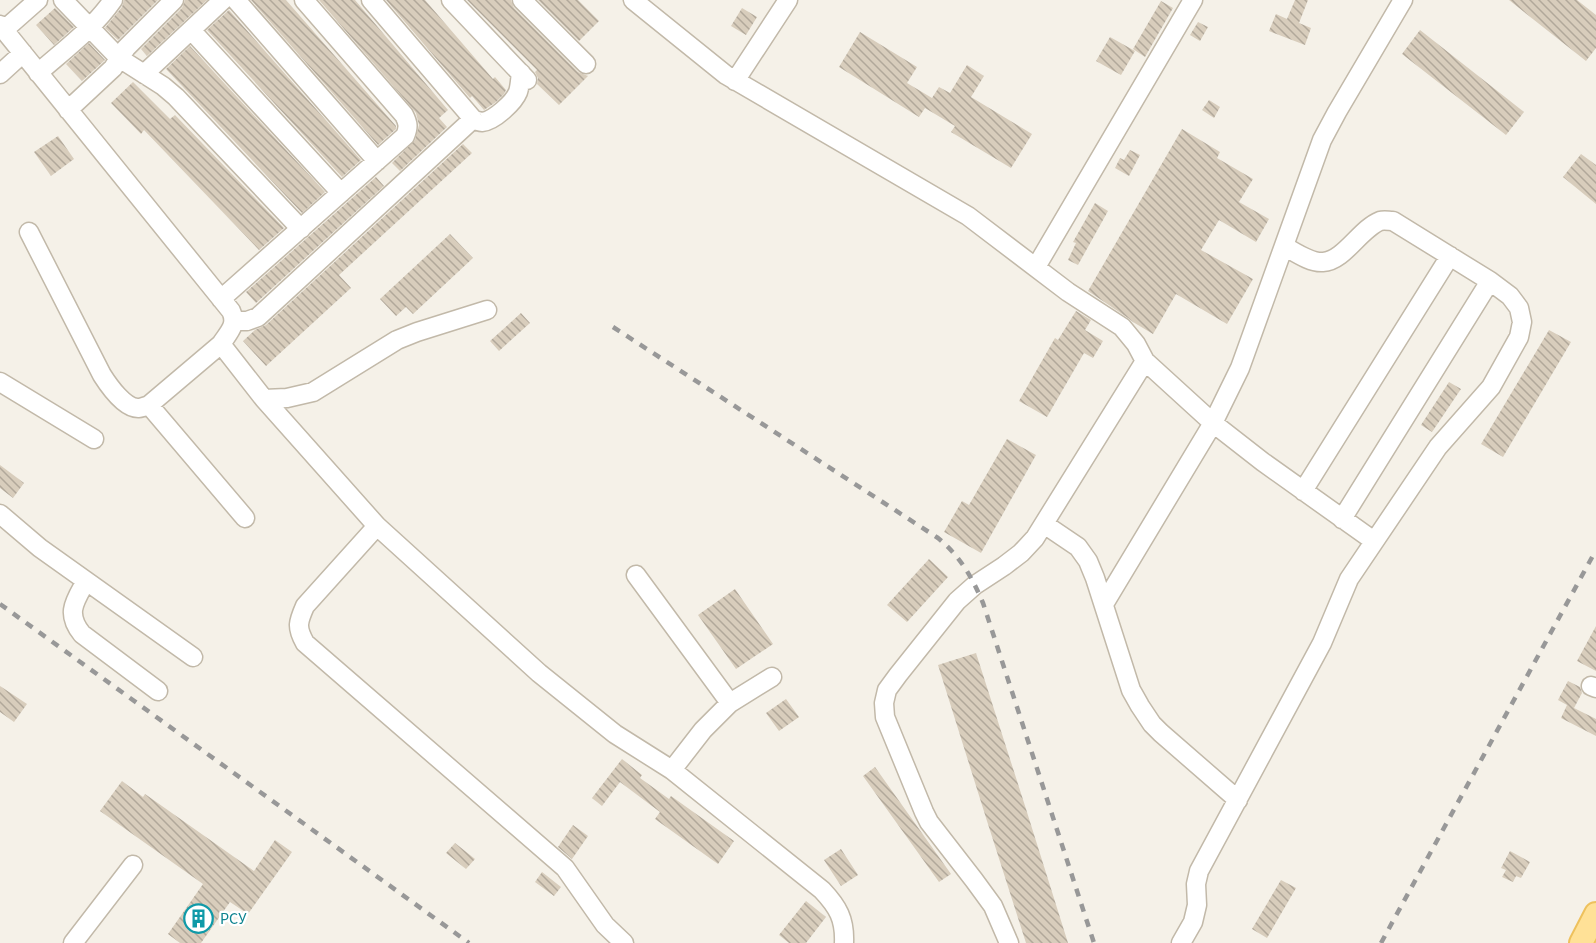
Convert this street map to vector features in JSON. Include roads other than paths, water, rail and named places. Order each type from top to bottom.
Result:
[{"type":"lane","points":[[29,232],[102,375],[121,399],[132,407],[139,408],[149,405],[221,344],[235,324],[231,311],[2,27],[38,0]]},
{"type":"lane","points":[[63,0],[119,58],[176,97],[301,229]]},
{"type":"lane","points":[[38,73],[90,28],[105,13],[113,0]]},
{"type":"lane","points":[[68,110],[113,68],[126,48],[174,0]]},
{"type":"lane","points":[[144,74],[223,0]]},
{"type":"lane","points":[[236,0],[377,161]]},
{"type":"lane","points":[[221,299],[405,136],[408,129],[408,122],[404,114],[304,0]]},
{"type":"lane","points":[[371,0],[473,119],[482,122],[504,110],[514,100],[524,76],[451,0]]},
{"type":"lane","points":[[522,0],[586,64]]},
{"type":"lane","points":[[633,0],[735,81],[969,216],[1068,292],[1122,327],[1136,344],[1144,361],[1213,423],[1374,541]]},
{"type":"lane","points":[[735,81],[788,0]]},
{"type":"lane","points":[[1036,267],[1193,0]]},
{"type":"lane","points":[[1104,604],[1213,423],[1240,368],[1322,140],[1403,0]]},
{"type":"lane","points":[[191,30],[341,193]]},
{"type":"lane","points":[[0,74],[23,53]]},
{"type":"lane","points":[[235,321],[248,321],[258,317],[473,119]]},
{"type":"lane","points":[[1181,943],[1193,921],[1197,905],[1196,884],[1199,872],[1322,643],[1349,579],[1438,447],[1491,387],[1519,337],[1522,322],[1519,308],[1510,296],[1490,281],[1393,221],[1382,220],[1368,227],[1347,249],[1323,262],[1309,259],[1284,246]]},
{"type":"lane","points":[[1303,490],[1449,256]]},
{"type":"lane","points":[[1342,519],[1490,281]]},
{"type":"lane","points":[[264,399],[287,398],[312,392],[397,340],[487,310]]},
{"type":"lane","points":[[221,344],[264,399],[377,526],[557,687],[615,734],[672,770],[822,890],[832,901],[843,921],[844,943]]},
{"type":"lane","points":[[1009,943],[993,906],[929,822],[924,812],[885,717],[884,704],[887,690],[957,601],[975,585],[1021,553],[1035,538],[1144,361]]},
{"type":"lane","points":[[0,382],[94,439]]},
{"type":"lane","points":[[149,405],[245,518]]},
{"type":"lane","points":[[0,514],[40,548],[193,657]]},
{"type":"lane","points":[[1044,524],[1078,547],[1088,561],[1131,690],[1152,724],[1238,800]]},
{"type":"lane","points":[[377,526],[305,606],[299,620],[298,632],[304,643],[565,868],[604,925],[624,943]]},
{"type":"lane","points":[[636,575],[730,703]]},
{"type":"lane","points":[[86,581],[74,603],[73,619],[77,628],[158,691]]},
{"type":"lane","points":[[672,770],[703,730],[730,703],[772,677]]},
{"type":"lane","points":[[73,943],[133,865]]},
{"type":"railway","points":[[613,327],[938,538],[959,560],[970,576],[983,603],[1094,943]]},
{"type":"railway","points":[[1381,943],[1596,550]]},
{"type":"railway","points":[[0,604],[469,943]]},
{"type":"place","name":"РСУ","points":[[199,919]]}]
